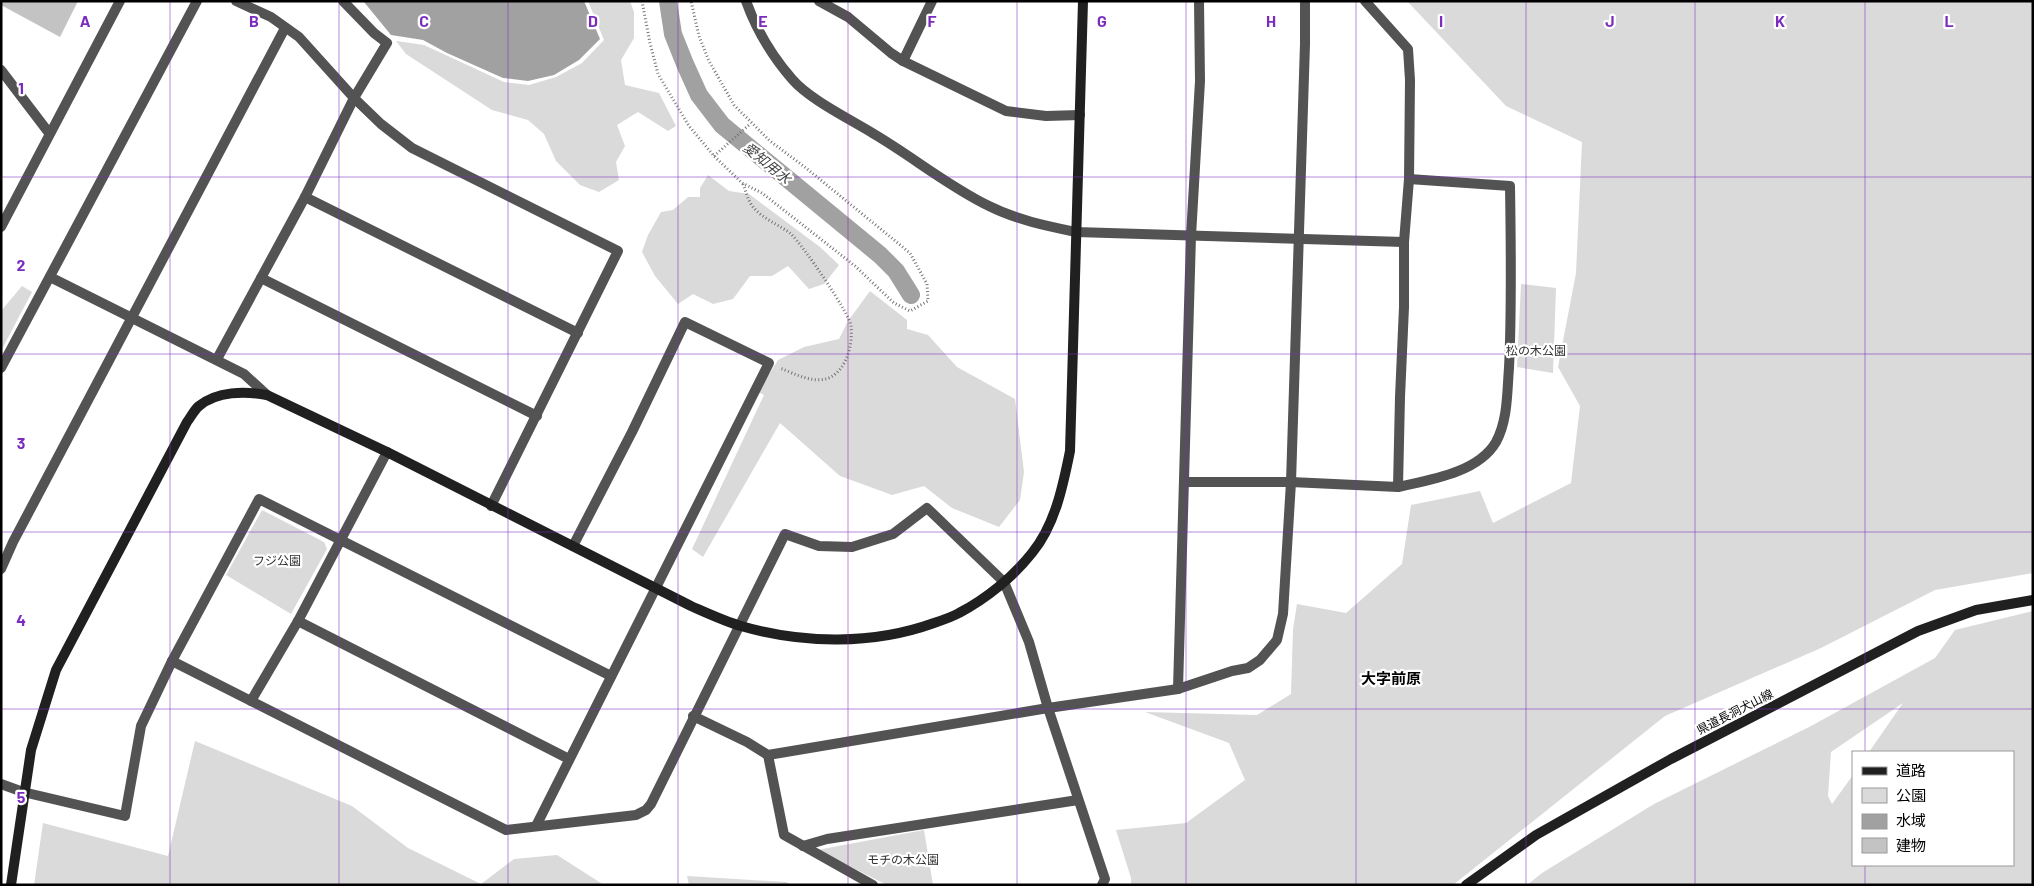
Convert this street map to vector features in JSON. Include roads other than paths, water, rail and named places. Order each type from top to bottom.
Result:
[{"type":"street","points":[[1,228],[49,133],[120,1]]},
{"type":"street","points":[[1,368],[197,1]]},
{"type":"street","points":[[236,1],[271,17],[299,37],[354,98],[381,124],[412,148],[618,251],[491,506]]},
{"type":"street","points":[[217,359],[305,196],[354,98],[387,43],[374,33],[343,1]]},
{"type":"street","points":[[746,1],[768,45],[793,80],[808,93],[888,142],[943,180],[990,207],[1030,222],[1076,232],[1404,242]]},
{"type":"street","points":[[819,1],[848,17],[891,54],[1006,111],[1046,116],[1080,115]]},
{"type":"street","points":[[903,61],[932,1]]},
{"type":"street","points":[[50,277],[200,353],[217,359],[244,374],[267,394],[387,452],[691,606],[740,626],[794,637],[830,640],[866,638],[918,629],[958,614],[1004,582],[1033,552],[1048,526],[1063,487],[1070,451],[1083,1]]},
{"type":"street","points":[[1178,689],[1191,236],[1200,81],[1199,1]]},
{"type":"street","points":[[693,716],[747,742],[768,755],[1048,708],[1178,689],[1248,668],[1260,660],[1277,640],[1284,614],[1291,482],[1299,239],[1305,44],[1304,1]]},
{"type":"street","points":[[1364,1],[1408,49],[1410,80],[1409,179],[1404,242],[1404,307],[1398,488]]},
{"type":"street","points":[[1,569],[13,542],[131,317],[285,28]]},
{"type":"street","points":[[1,70],[49,133]]},
{"type":"street","points":[[1184,482],[1291,482],[1398,488],[1454,474],[1483,456],[1495,442],[1503,422],[1506,404],[1512,305],[1510,186],[1409,179]]},
{"type":"street","points":[[305,196],[578,333]]},
{"type":"street","points":[[261,278],[537,416]]},
{"type":"street","points":[[536,826],[769,363],[685,322],[632,432],[573,546]]},
{"type":"street","points":[[10,885],[31,750],[56,670],[187,422],[199,406],[215,398],[246,391],[267,394]]},
{"type":"street","points":[[252,701],[298,621],[387,452]]},
{"type":"street","points":[[1,784],[23,792],[125,816],[141,726],[172,662],[259,499],[611,676]]},
{"type":"street","points":[[172,662],[506,830],[636,815],[646,810],[740,626],[784,534],[819,546],[852,547],[893,534],[927,508],[1004,582],[1029,642],[1048,708],[1105,879],[1102,885]]},
{"type":"street","name":"県道長洞犬山線","points":[[1466,885],[1536,834],[1671,759],[1918,631],[1976,610],[2033,600]]},
{"type":"street","points":[[298,621],[569,759]]},
{"type":"street","points":[[768,755],[784,835],[873,885]]},
{"type":"street","points":[[803,846],[827,839],[1078,800]]},
{"type":"water","points":[[584,1],[600,39],[579,60],[554,75],[528,81],[503,78],[423,40],[391,35],[364,2]]},
{"type":"waterway","name":"愛知用水","points":[[668,1],[673,34],[685,64],[699,95],[722,125],[880,255],[896,271],[911,295]]},
{"type":"district","name":"大字前原","points":[[1391,679]]},
{"type":"park label","name":"松の木公園","points":[[1536,351]]},
{"type":"park label","name":"フジ公園","points":[[277,561]]},
{"type":"park label","name":"モチの木公園","points":[[903,860]]}]
